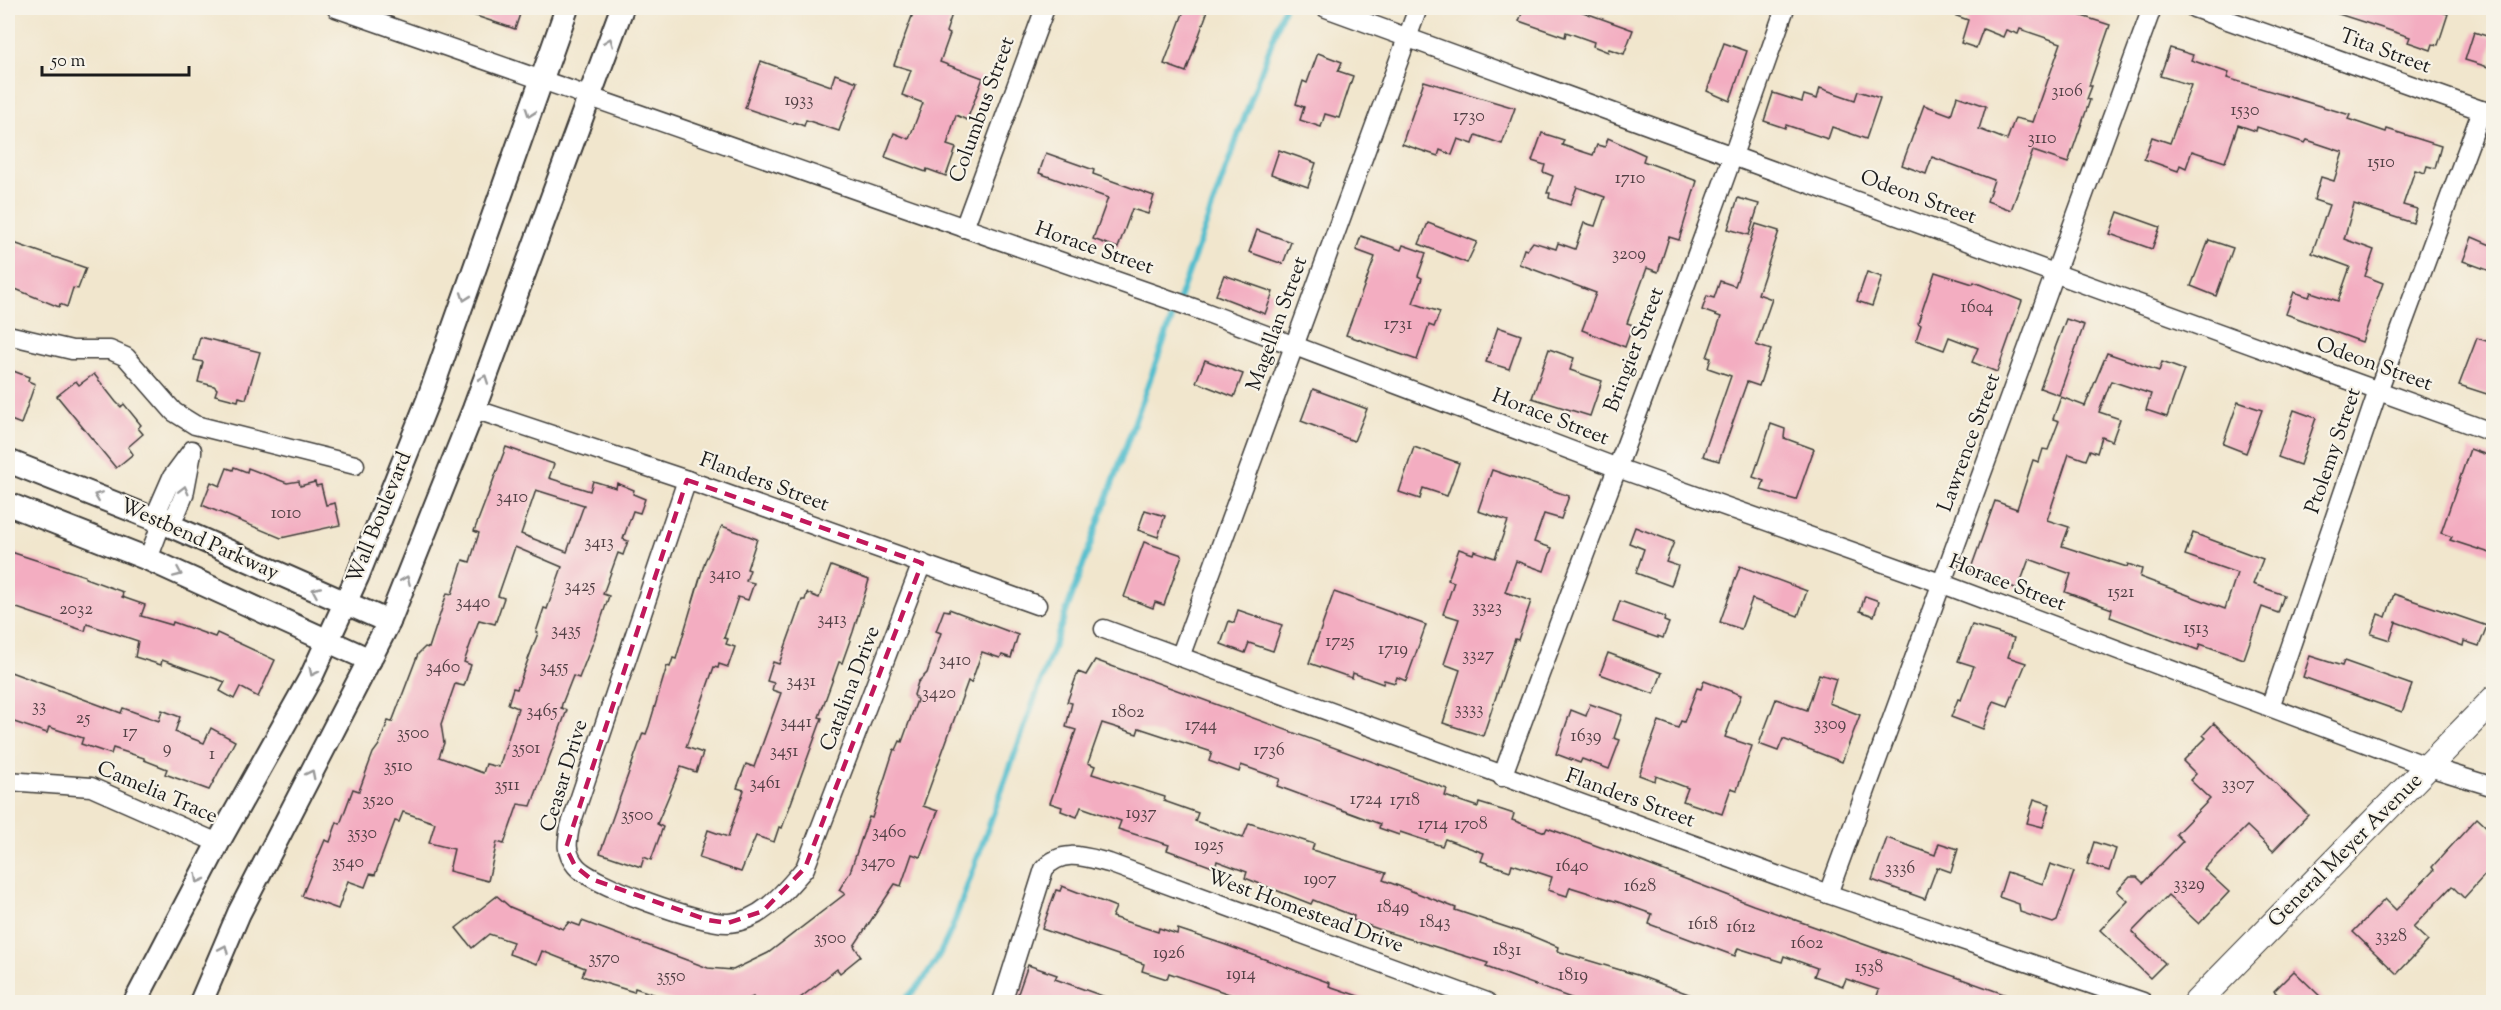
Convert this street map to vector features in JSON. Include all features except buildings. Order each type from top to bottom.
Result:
[{"type":"main road","name":"General Meyer Avenue","points":[[2197,1002],[2493,699]]},
{"type":"street","name":"Horace Street","points":[[336,8],[1147,291],[1615,467],[1943,584],[2429,767],[2493,787]]},
{"type":"street","name":"Wall Boulevard","points":[[135,1002],[218,843],[312,675],[328,641],[428,400],[567,8]]},
{"type":"street","points":[[201,1002],[239,913],[389,622],[474,409],[622,8]]},
{"type":"street","name":"Columbus Street","points":[[964,228],[1045,8]]},
{"type":"street","name":"Odeon Street","points":[[1326,8],[1733,157],[2056,271],[2493,433]]},
{"type":"street","name":"Magellan Street","points":[[1180,657],[1418,8]]},
{"type":"street","name":"Bringier Street","points":[[1502,777],[1615,467],[1733,157],[1785,8]]},
{"type":"street","name":"Lawrence Street","points":[[1828,894],[2152,8]]},
{"type":"street","name":"Tita Street","points":[[2194,8],[2488,112]]},
{"type":"street","name":"Ptolemy Street","points":[[2270,707],[2378,391],[2488,112]]},
{"type":"street","points":[[8,335],[72,350],[110,350],[119,353],[131,360],[182,419],[200,427],[355,465]]},
{"type":"street","name":"Flanders Street","points":[[474,409],[687,480],[1037,605]]},
{"type":"street","points":[[148,559],[162,522],[176,514],[184,495],[192,450],[200,427]]},
{"type":"street","name":"Westbend Parkway","points":[[8,461],[162,522],[389,622]]},
{"type":"street","name":"Ceasar Drive","points":[[687,480],[579,797],[566,848],[575,866],[591,879],[610,888],[708,920],[728,923],[763,911],[781,896],[805,868],[821,830]]},
{"type":"street","name":"Westbend Parkway","points":[[8,504],[148,559],[370,660]]},
{"type":"street","name":"Catalina Drive","points":[[821,830],[922,563]]},
{"type":"street","name":"Flanders Street","points":[[1104,629],[1502,777],[1828,894],[2143,1002]]},
{"type":"street","name":"Camelia Trace","points":[[8,781],[91,787],[118,796],[218,843]]},
{"type":"street","name":"West Homestead Drive","points":[[1002,1002],[1044,869],[1058,857],[1066,855],[1109,863],[1487,1002]]},
{"type":"highlighted area","points":[[687,480],[922,563],[805,868],[763,911],[728,923],[708,920],[591,879],[575,866],[566,848]]},
{"type":"waterway","points":[[901,1002],[910,995],[931,969],[952,928],[1284,8]]}]
